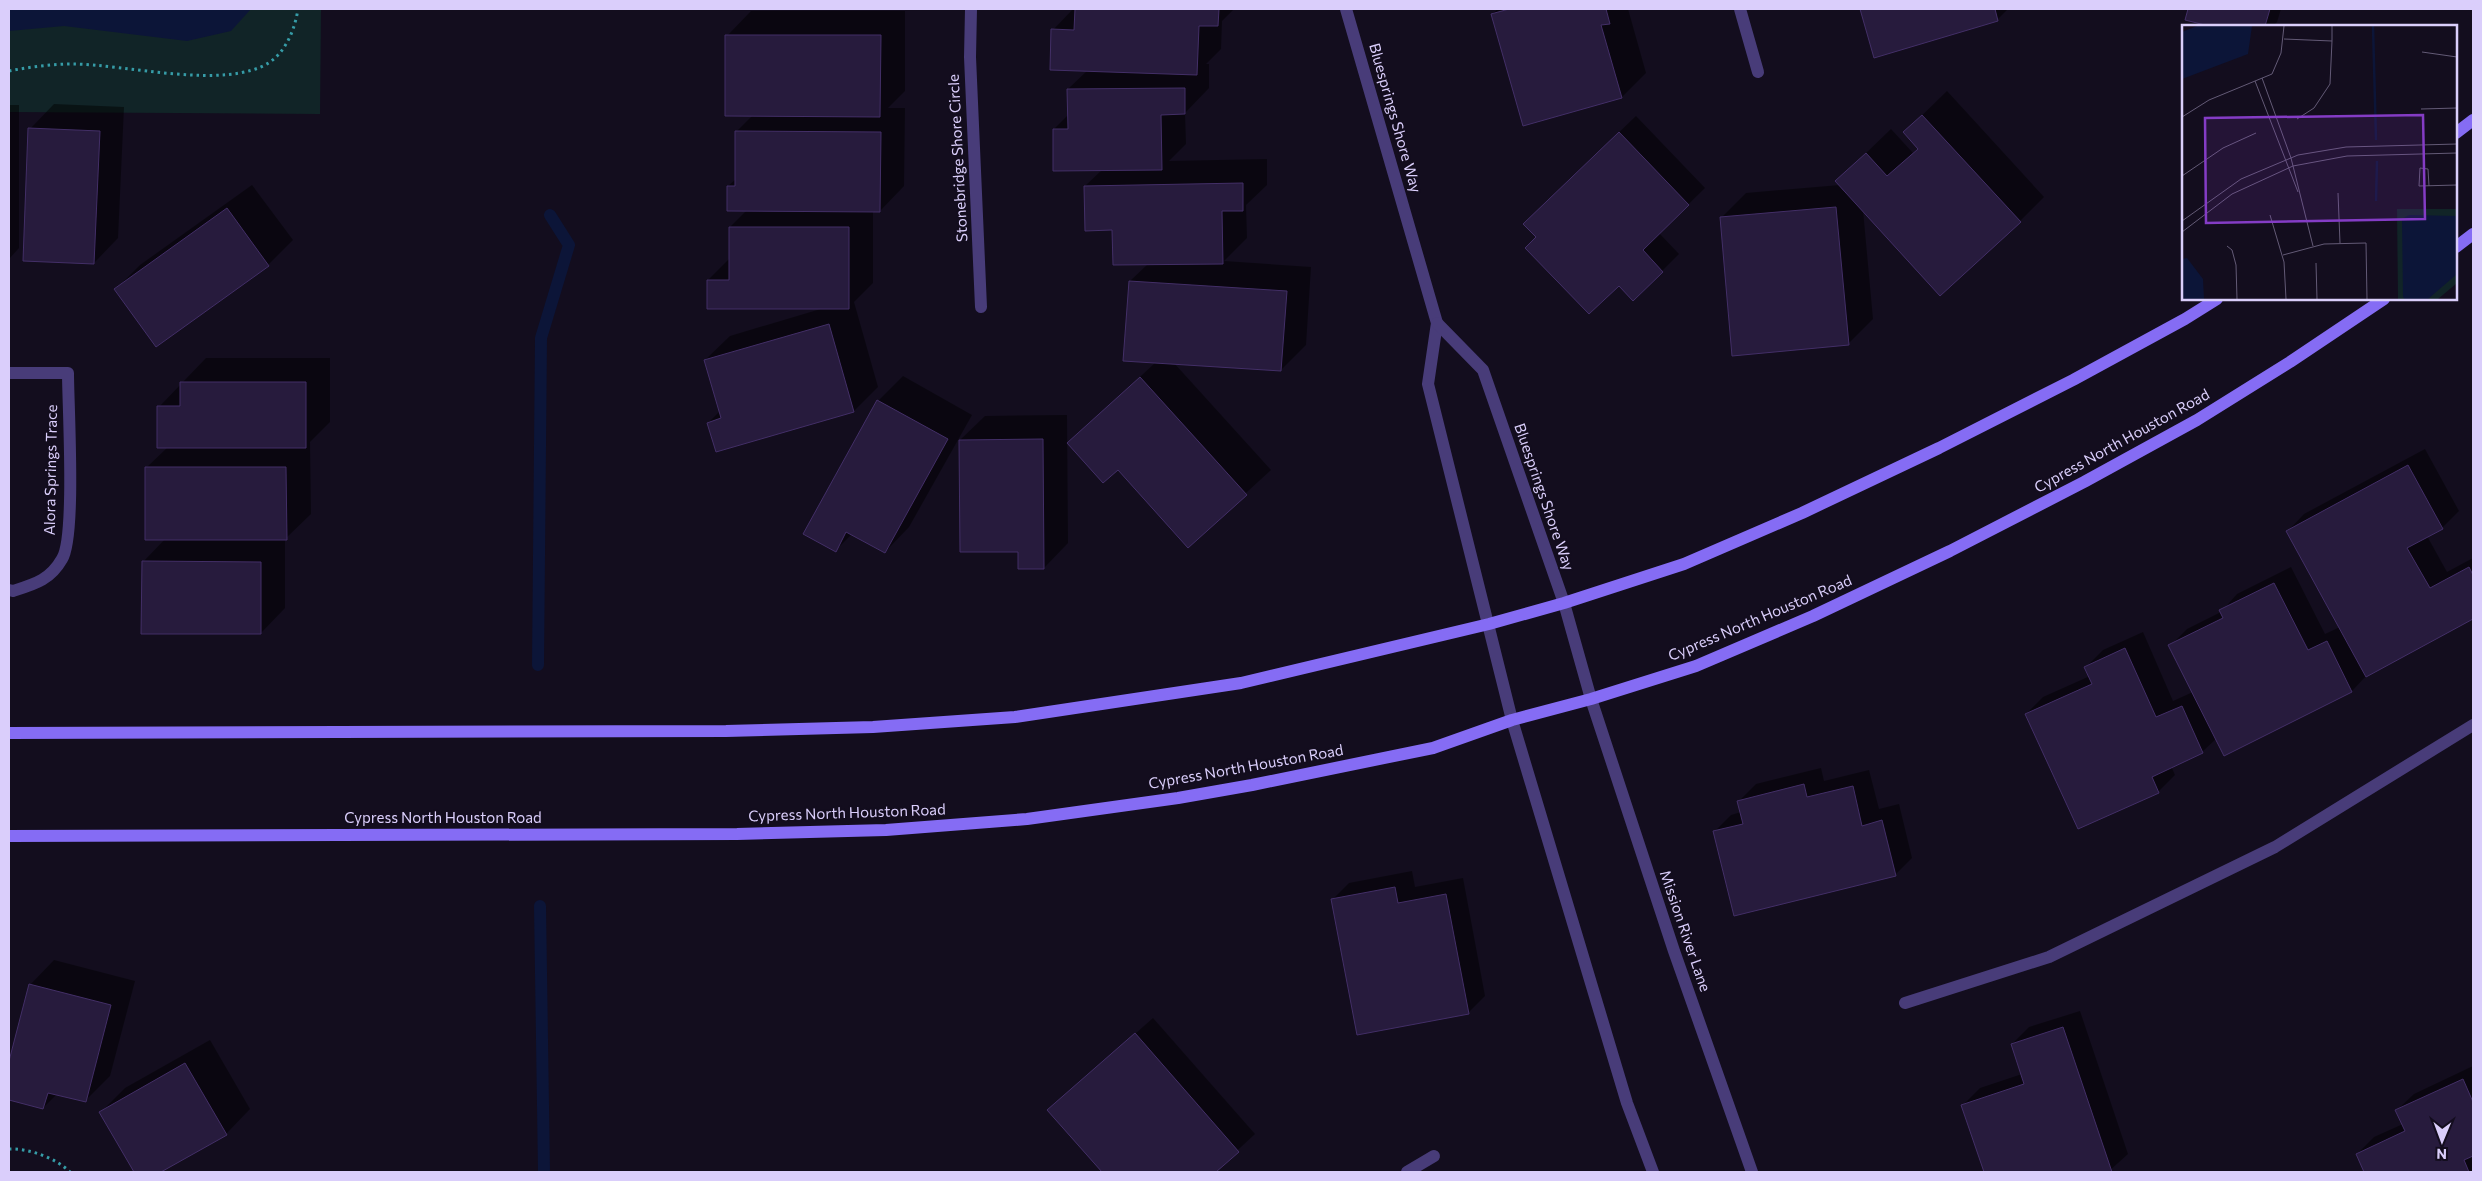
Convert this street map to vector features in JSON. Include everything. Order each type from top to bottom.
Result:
[{"type":"main road","points":[[2457,132],[2473,120]]},
{"type":"main road","points":[[2457,245],[2473,234]]},
{"type":"main road","points":[[9,733],[726,731],[874,727],[1015,717],[1240,682],[1488,624],[1564,603],[1684,564],[1810,509],[1939,448],[2073,380],[2186,319],[2215,300]]},
{"type":"main road","name":"Cypress North Houston Road","points":[[9,836],[737,834],[886,830],[1017,820],[1252,785],[1433,748],[1512,720],[1592,699],[1696,666],[1813,616],[1950,551],[2084,482],[2197,420],[2290,362],[2383,300]]},
{"type":"street","name":"Stonebridge Shore Circle","points":[[971,9],[970,57],[981,306]]},
{"type":"street","name":"Bluesprings Shore Way","points":[[1346,9],[1437,323],[1428,384],[1512,720]]},
{"type":"street","points":[[1740,9],[1758,72]]},
{"type":"street","name":"Bluesprings Shore Way","points":[[1437,323],[1483,370],[1564,603],[1592,699]]},
{"type":"street","name":"Alora Springs Trace","points":[[9,373],[68,373],[69,531],[63,558],[43,581],[13,591],[9,590]]},
{"type":"street","name":"Mission River Lane","points":[[1592,699],[1674,951],[1752,1172]]},
{"type":"street","points":[[1512,720],[1627,1103],[1653,1172]]},
{"type":"street","points":[[1905,1003],[2049,957],[2266,852],[2473,724]]},
{"type":"street","points":[[1407,1172],[1434,1156]]},
{"type":"path","points":[[9,71],[43,65],[74,64],[167,73],[232,74],[270,62],[288,40],[298,9]]},
{"type":"path","points":[[9,1149],[45,1156],[70,1172]]},
{"type":"green space","points":[[9,9],[321,9],[320,114],[9,112]]},
{"type":"water","points":[[9,9],[251,9],[231,31],[187,41],[64,26],[9,31]]},
{"type":"building","points":[[1075,9],[1219,9],[1218,26],[1199,26],[1197,75],[1050,70],[1051,29],[1074,30]]},
{"type":"building","points":[[1509,9],[1606,9],[1610,24],[1601,25],[1622,98],[1523,126],[1491,14]]},
{"type":"building","points":[[1860,9],[1995,9],[1998,21],[1874,58]]},
{"type":"building","points":[[2188,9],[2270,9],[2265,25],[2205,25],[2185,20]]},
{"type":"building","points":[[725,35],[881,35],[880,117],[725,116]]},
{"type":"building","points":[[1185,88],[1185,114],[1161,115],[1162,170],[1053,171],[1053,129],[1068,129],[1067,89]]},
{"type":"building","points":[[1922,115],[2021,222],[1940,296],[1835,181],[1866,153],[1887,176],[1918,149],[1903,132]]},
{"type":"building","points":[[28,128],[100,131],[94,264],[23,261]]},
{"type":"building","points":[[735,131],[881,132],[880,212],[727,211],[727,186],[735,186]]},
{"type":"building","points":[[1619,132],[1689,205],[1643,250],[1663,272],[1633,301],[1619,286],[1589,314],[1525,248],[1536,237],[1523,224]]},
{"type":"building","points":[[1243,183],[1243,211],[1222,211],[1223,264],[1113,265],[1112,230],[1085,231],[1084,186]]},
{"type":"building","points":[[1836,207],[1849,345],[1732,356],[1720,217]]},
{"type":"building","points":[[227,208],[269,266],[156,347],[114,289]]},
{"type":"building","points":[[729,227],[849,227],[849,309],[707,309],[707,280],[729,280]]},
{"type":"building","points":[[1129,281],[1287,291],[1281,371],[1123,361]]},
{"type":"building","points":[[829,324],[854,412],[716,452],[707,423],[721,418],[704,360]]},
{"type":"building","points":[[1140,377],[1247,495],[1188,548],[1118,470],[1103,483],[1067,443]]},
{"type":"building","points":[[180,382],[306,382],[306,448],[157,448],[157,406],[180,406]]},
{"type":"building","points":[[877,400],[948,439],[885,553],[846,532],[836,552],[803,534]]},
{"type":"building","points":[[1043,439],[1044,569],[1018,569],[1018,552],[960,552],[959,440]]},
{"type":"building","points":[[2408,465],[2443,529],[2407,548],[2430,588],[2469,567],[2473,575],[2473,619],[2366,677],[2286,531]]},
{"type":"building","points":[[145,467],[286,467],[287,540],[145,540]]},
{"type":"building","points":[[142,561],[261,562],[261,634],[141,634]]},
{"type":"building","points":[[2274,583],[2308,650],[2327,641],[2352,692],[2224,756],[2168,645],[2223,618],[2219,610]]},
{"type":"building","points":[[2125,648],[2156,717],[2182,706],[2203,753],[2152,777],[2159,793],[2078,829],[2025,714],[2092,684],[2084,667]]},
{"type":"building","points":[[1804,784],[1807,797],[1853,786],[1862,826],[1882,820],[1896,876],[1734,916],[1713,831],[1743,824],[1737,801]]},
{"type":"building","points":[[1395,887],[1398,903],[1446,894],[1469,1014],[1357,1035],[1331,899]]},
{"type":"building","points":[[29,984],[111,1005],[86,1102],[48,1093],[43,1109],[9,1100],[9,1061]]},
{"type":"building","points":[[2063,1027],[2112,1172],[1984,1172],[1961,1105],[2024,1084],[2011,1044]]},
{"type":"building","points":[[1135,1033],[1239,1152],[1216,1172],[1102,1172],[1047,1110]]},
{"type":"building","points":[[185,1063],[227,1135],[161,1172],[134,1172],[99,1112]]},
{"type":"building","points":[[2463,1079],[2473,1102],[2473,1156],[2464,1160],[2469,1172],[2364,1172],[2356,1154],[2405,1131],[2395,1110]]},
{"type":"waterway","points":[[538,665],[541,338],[569,245],[550,215]]},
{"type":"waterway","points":[[540,906],[544,1172]]}]
